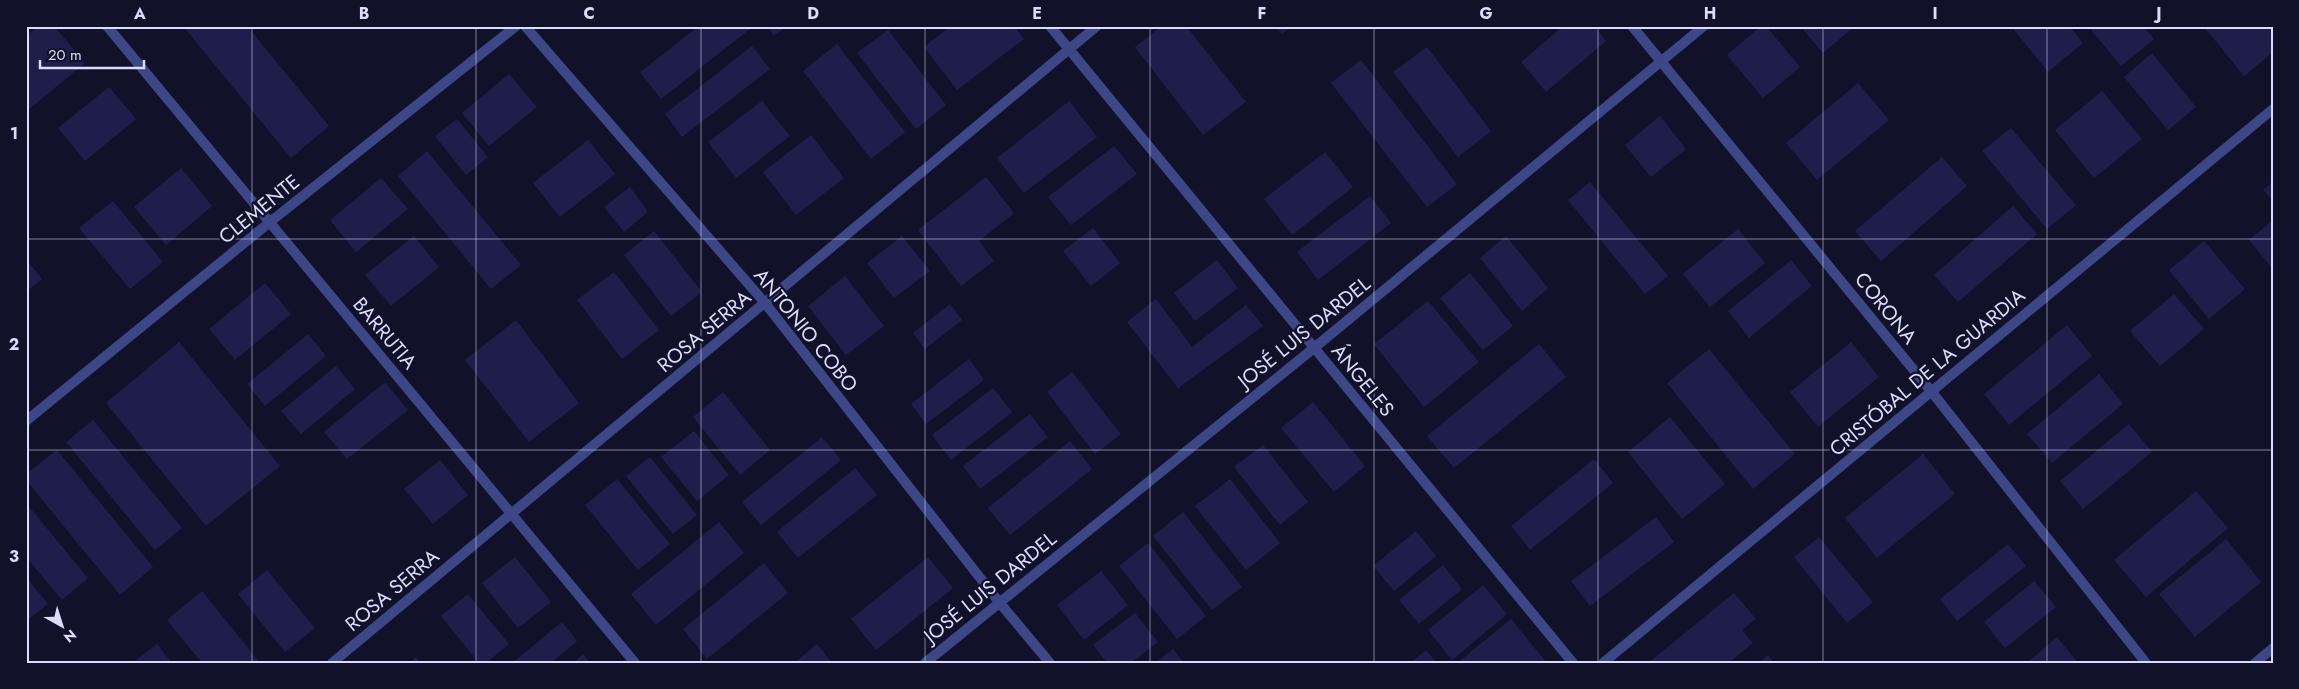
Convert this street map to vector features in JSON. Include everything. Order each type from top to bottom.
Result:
[{"type":"street","name":"BARRUTIA","points":[[107,26],[635,663]]},
{"type":"street","name":"CLEMENTE","points":[[26,421],[270,222],[516,26]]},
{"type":"street","name":"ANTONIO COBO","points":[[526,26],[765,303],[999,602],[1050,663]]},
{"type":"street","name":"ÁNGELES","points":[[1050,26],[1573,663]]},
{"type":"street","name":"ROSA SERRA","points":[[332,663],[1097,26]]},
{"type":"street","name":"CORONA","points":[[1632,26],[1931,391],[2146,663]]},
{"type":"street","name":"JOSÉ LUIS DARDEL","points":[[926,663],[1314,348],[1704,26]]},
{"type":"street","name":"CRISTÓBAL DE LA GUARDIA","points":[[1603,663],[2273,109]]},
{"type":"street","points":[[2255,663],[2273,648]]},
{"type":"building","points":[[38,26],[54,26],[85,63],[28,110],[26,36]]},
{"type":"building","points":[[183,26],[247,26],[329,126],[291,158]]},
{"type":"building","points":[[699,26],[747,26],[750,29],[661,99],[640,72]]},
{"type":"building","points":[[767,26],[787,26],[774,36]]},
{"type":"building","points":[[951,26],[1014,26],[1024,39],[957,90],[924,47]]},
{"type":"building","points":[[1162,26],[1186,26],[1246,102],[1203,135],[1135,47]]},
{"type":"building","points":[[1276,26],[1292,26],[1282,34]]},
{"type":"building","points":[[1563,26],[1594,26],[1606,41],[1546,92],[1521,62]]},
{"type":"building","points":[[1761,26],[1766,26],[1800,67],[1763,98],[1727,55]]},
{"type":"building","points":[[1800,26],[1855,26],[1823,53]]},
{"type":"building","points":[[2011,26],[2069,26],[2083,43],[2048,72]]},
{"type":"building","points":[[2088,26],[2143,26],[2154,39],[2121,66]]},
{"type":"building","points":[[2207,26],[2273,26],[2273,52],[2244,76],[2205,28]]},
{"type":"building","points":[[888,30],[946,105],[916,129],[857,53]]},
{"type":"building","points":[[837,44],[905,132],[871,159],[803,71]]},
{"type":"building","points":[[752,46],[770,69],[682,137],[665,114]]},
{"type":"building","points":[[1427,47],[1491,131],[1458,157],[1393,72]]},
{"type":"building","points":[[2152,53],[2196,107],[2168,130],[2124,77]]},
{"type":"building","points":[[1361,60],[1457,184],[1427,207],[1331,83]]},
{"type":"building","points":[[509,74],[537,107],[489,146],[462,113]]},
{"type":"building","points":[[1858,83],[1889,120],[1817,180],[1786,143]]},
{"type":"building","points":[[109,87],[136,119],[85,161],[58,128]]},
{"type":"building","points":[[2102,91],[2142,139],[2094,178],[2055,130]]},
{"type":"building","points":[[762,101],[790,136],[736,178],[708,142]]},
{"type":"building","points":[[1069,101],[1097,137],[1024,193],[997,158]]},
{"type":"building","points":[[1660,116],[1686,149],[1651,177],[1625,145]]},
{"type":"building","points":[[457,119],[488,157],[466,175],[435,136]]},
{"type":"building","points":[[2011,128],[2076,205],[2047,229],[1982,151]]},
{"type":"building","points":[[811,135],[844,178],[796,215],[763,172]]},
{"type":"building","points":[[588,140],[615,174],[560,217],[533,183]]},
{"type":"building","points":[[1114,146],[1137,174],[1071,225],[1048,197]]},
{"type":"building","points":[[427,151],[521,265],[491,289],[398,176]]},
{"type":"building","points":[[1325,152],[1353,187],[1292,235],[1264,199]]},
{"type":"building","points":[[1942,157],[1967,186],[1881,261],[1855,231]]},
{"type":"building","points":[[181,168],[212,206],[166,245],[134,207]]},
{"type":"building","points":[[986,177],[1014,213],[979,241],[994,261],[961,286],[918,230]]},
{"type":"building","points":[[381,178],[408,209],[356,252],[330,220]]},
{"type":"building","points":[[1590,182],[1668,276],[1645,294],[1568,200]]},
{"type":"building","points":[[2273,182],[2273,201],[2263,190]]},
{"type":"building","points":[[630,187],[648,212],[624,232],[604,207]]},
{"type":"building","points":[[1370,196],[1391,223],[1318,280],[1297,252]]},
{"type":"building","points":[[113,201],[163,262],[130,289],[79,228]]},
{"type":"building","points":[[2013,206],[2037,234],[1958,302],[1934,275]]},
{"type":"building","points":[[2273,220],[2273,269],[2249,240]]},
{"type":"building","points":[[1093,228],[1120,263],[1091,286],[1063,251]]},
{"type":"building","points":[[1738,229],[1765,263],[1710,307],[1683,274]]},
{"type":"building","points":[[654,231],[702,292],[671,316],[624,255]]},
{"type":"building","points":[[414,236],[439,267],[391,306],[365,275]]},
{"type":"building","points":[[902,236],[930,271],[894,298],[867,263]]},
{"type":"building","points":[[1506,236],[1548,288],[1522,311],[1480,258]]},
{"type":"building","points":[[2204,241],[2245,289],[2209,319],[2169,270]]},
{"type":"building","points":[[26,259],[42,279],[26,292]]},
{"type":"building","points":[[1217,260],[1238,288],[1195,321],[1174,293]]},
{"type":"building","points":[[1791,260],[1812,286],[1749,338],[1728,311]]},
{"type":"building","points":[[614,272],[659,330],[622,359],[577,300]]},
{"type":"building","points":[[1470,273],[1513,326],[1483,350],[1440,298]]},
{"type":"building","points":[[845,276],[884,326],[846,355],[808,306]]},
{"type":"building","points":[[265,283],[291,314],[235,360],[209,329]]},
{"type":"building","points":[[2174,294],[2204,329],[2160,366],[2130,331]]},
{"type":"building","points":[[1156,299],[1192,347],[1246,305],[1263,326],[1178,388],[1127,322]]},
{"type":"building","points":[[1428,301],[1479,362],[1424,407],[1374,344]]},
{"type":"building","points":[[950,304],[962,320],[925,349],[913,333]]},
{"type":"building","points":[[516,320],[579,403],[529,442],[465,360]]},
{"type":"building","points":[[2067,325],[2092,356],[2009,425],[1984,394]]},
{"type":"building","points":[[308,334],[326,356],[265,406],[247,384]]},
{"type":"building","points":[[179,342],[280,466],[206,526],[106,403]]},
{"type":"building","points":[[1851,342],[1879,377],[1818,427],[1790,392]]},
{"type":"building","points":[[1539,344],[1566,377],[1454,468],[1427,436]]},
{"type":"building","points":[[1709,349],[1795,454],[1753,489],[1667,383]]},
{"type":"building","points":[[969,359],[984,380],[926,424],[911,404]]},
{"type":"building","points":[[336,366],[355,389],[301,434],[281,411]]},
{"type":"building","points":[[1072,372],[1121,434],[1095,454],[1047,392]]},
{"type":"building","points":[[2099,374],[2123,404],[2052,463],[2027,434]]},
{"type":"building","points":[[385,382],[408,410],[347,459],[324,432]]},
{"type":"building","points":[[993,388],[1012,412],[951,460],[932,435]]},
{"type":"building","points":[[723,392],[770,450],[740,475],[693,417]]},
{"type":"building","points":[[1313,402],[1365,466],[1334,492],[1281,428]]},
{"type":"building","points":[[1030,414],[1048,437],[980,489],[963,466]]},
{"type":"building","points":[[1670,417],[1725,484],[1682,519],[1628,452]]},
{"type":"building","points":[[93,420],[182,528],[155,550],[66,442]]},
{"type":"building","points":[[2129,424],[2152,452],[2083,509],[2060,481]]},
{"type":"building","points":[[694,431],[729,475],[697,501],[661,457]]},
{"type":"building","points":[[822,437],[841,460],[761,525],[742,502]]},
{"type":"building","points":[[1070,441],[1092,469],[1010,535],[988,508]]},
{"type":"building","points":[[1263,445],[1308,502],[1280,525],[1234,467]]},
{"type":"building","points":[[57,450],[153,567],[120,595],[26,480],[26,474]]},
{"type":"building","points":[[1923,454],[1955,494],[1877,558],[1845,518]]},
{"type":"building","points":[[650,457],[697,515],[673,534],[626,476]]},
{"type":"building","points":[[1594,459],[1613,483],[1530,550],[1511,526]]},
{"type":"building","points":[[440,460],[468,495],[433,524],[404,489]]},
{"type":"building","points":[[855,468],[877,495],[798,558],[777,532]]},
{"type":"building","points":[[617,479],[670,544],[638,570],[585,505]]},
{"type":"building","points":[[1230,479],[1280,543],[1246,570],[1195,506]]},
{"type":"building","points":[[2196,491],[2228,528],[2146,597],[2114,560]]},
{"type":"building","points":[[26,503],[88,578],[62,600],[26,557]]},
{"type":"building","points":[[1183,512],[1242,587],[1212,610],[1153,536]]},
{"type":"building","points":[[1656,517],[1674,542],[1590,606],[1571,581]]},
{"type":"building","points":[[719,522],[744,553],[656,625],[631,594]]},
{"type":"building","points":[[1416,531],[1436,556],[1394,591],[1373,566]]},
{"type":"building","points":[[1819,537],[1873,602],[1847,623],[1794,557]]},
{"type":"building","points":[[2226,539],[2261,582],[2195,637],[2159,594]]},
{"type":"building","points":[[1148,543],[1206,616],[1177,639],[1119,566]]},
{"type":"building","points":[[2008,544],[2026,566],[1957,621],[1940,599]]},
{"type":"building","points":[[515,557],[551,602],[518,628],[482,583]]},
{"type":"building","points":[[928,557],[953,588],[876,650],[851,619]]},
{"type":"building","points":[[764,563],[788,593],[707,659],[683,629]]},
{"type":"building","points":[[1443,565],[1462,589],[1419,624],[1399,600]]},
{"type":"building","points":[[267,570],[315,628],[285,652],[238,594]]},
{"type":"building","points":[[1101,571],[1128,605],[1084,640],[1057,605]]},
{"type":"building","points":[[26,577],[48,604],[26,621]]},
{"type":"building","points":[[2034,581],[2056,607],[2005,648],[1984,622]]},
{"type":"building","points":[[1483,585],[1507,614],[1452,660],[1428,630]]},
{"type":"building","points":[[202,591],[260,663],[202,663],[167,620]]},
{"type":"building","points":[[1734,593],[1756,619],[1742,630],[1753,643],[1728,663],[1648,663]]},
{"type":"building","points":[[468,594],[509,644],[486,663],[479,663],[441,616]]},
{"type":"building","points":[[1135,613],[1158,642],[1131,663],[1107,663],[1093,645]]},
{"type":"building","points":[[1511,619],[1547,663],[1457,663]]},
{"type":"building","points":[[562,622],[577,641],[551,663],[512,663]]},
{"type":"building","points":[[2057,637],[2078,663],[2027,663]]},
{"type":"building","points":[[157,644],[172,663],[136,663],[135,661]]},
{"type":"building","points":[[817,644],[832,663],[794,663]]},
{"type":"building","points":[[1173,649],[1184,663],[1155,663]]},
{"type":"building","points":[[1426,650],[1437,663],[1410,663]]},
{"type":"building","points":[[583,654],[590,663],[573,663]]},
{"type":"building","points":[[1768,655],[1774,663],[1758,663]]},
{"type":"building","points":[[416,657],[421,663],[410,663]]}]
